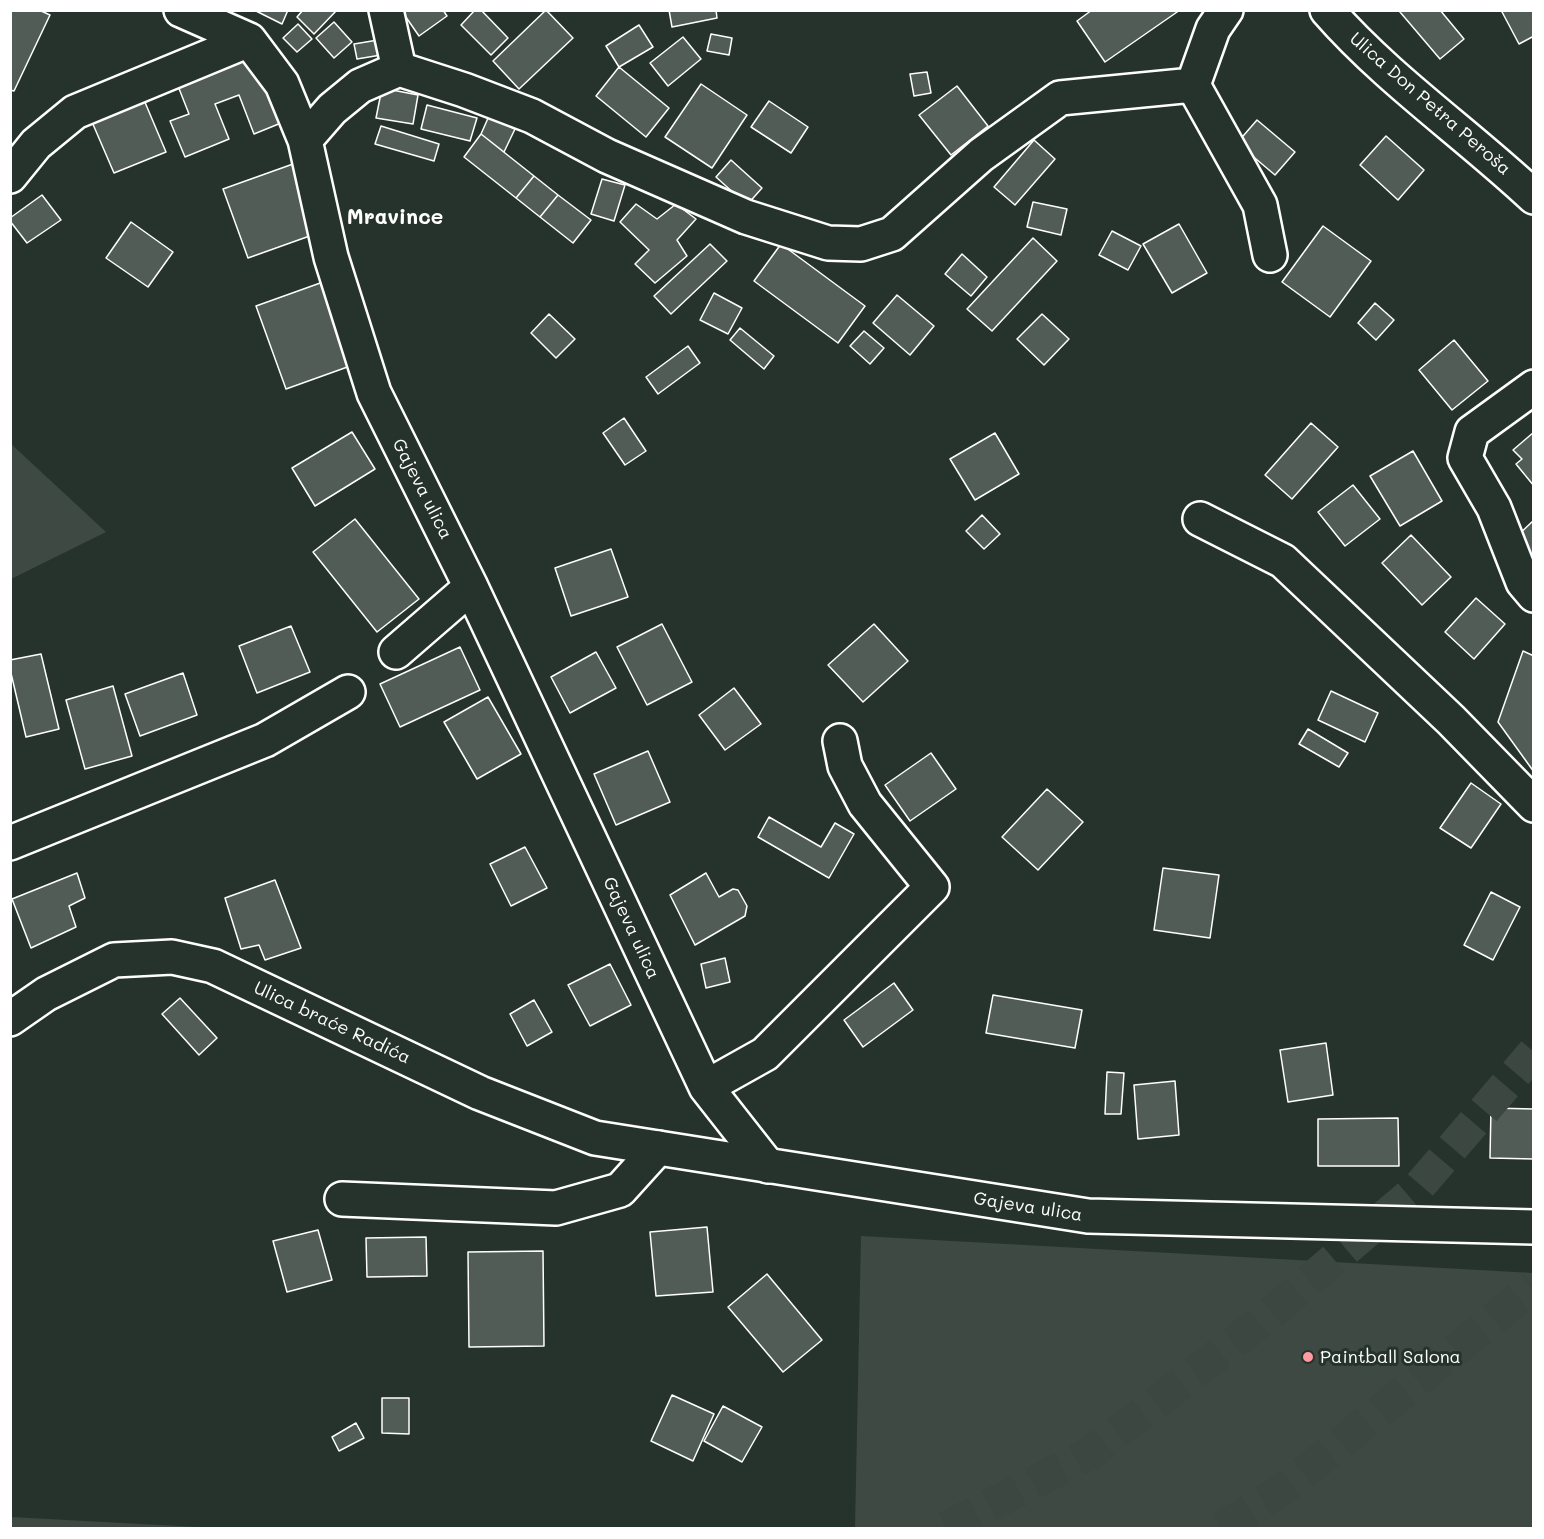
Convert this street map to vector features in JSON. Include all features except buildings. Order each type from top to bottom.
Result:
[{"type":"street","name":"Gajeva ulica","points":[[181,10],[249,40],[282,84],[305,140],[331,257],[374,393],[471,586],[706,1087],[768,1166],[1088,1216],[1533,1227]]},
{"type":"street","points":[[386,10],[399,69]]},
{"type":"street","points":[[1226,10],[1213,30],[1193,85],[1260,205],[1270,255]]},
{"type":"street","name":"Ulica Don Petra Peroša","points":[[1327,10],[1410,90],[1533,197]]},
{"type":"street","points":[[10,176],[36,144],[75,112],[249,40]]},
{"type":"street","points":[[305,140],[332,109],[360,86],[399,69],[464,90],[532,116],[607,156],[746,218],[828,243],[861,244],[892,234],[981,155],[1060,98],[1193,85]]},
{"type":"street","points":[[1533,387],[1472,432],[1465,458],[1494,508],[1523,582],[1533,595]]},
{"type":"street","points":[[1200,519],[1283,561],[1451,720],[1533,805]]},
{"type":"street","points":[[396,652],[471,586]]},
{"type":"street","points":[[10,843],[265,740],[348,692]]},
{"type":"street","points":[[706,1087],[765,1054],[932,887],[865,804],[845,766],[840,741]]},
{"type":"street","name":"Ulica braće Radića","points":[[10,1019],[46,994],[114,960],[172,957],[213,966],[480,1094],[595,1138],[768,1166]]},
{"type":"street","points":[[342,1199],[556,1208],[620,1190],[658,1148]]},
{"type":"shaded area","points":[[10,443],[106,532],[11,579],[10,579]]},
{"type":"shaded area","points":[[861,1236],[1533,1273],[1533,1528],[855,1528]]},
{"type":"shaded area","points":[[11,1517],[215,1528],[11,1528]]},
{"type":"tunnel","points":[[946,1528],[1091,1453],[1259,1323],[1417,1189],[1534,1052]]},
{"type":"tunnel","points":[[1222,1528],[1289,1485],[1534,1286]]},
{"type":"place","name":"Paintball Salona","points":[[1308,1357]]},
{"type":"district","name":"Mravince","points":[[395,218]]}]
